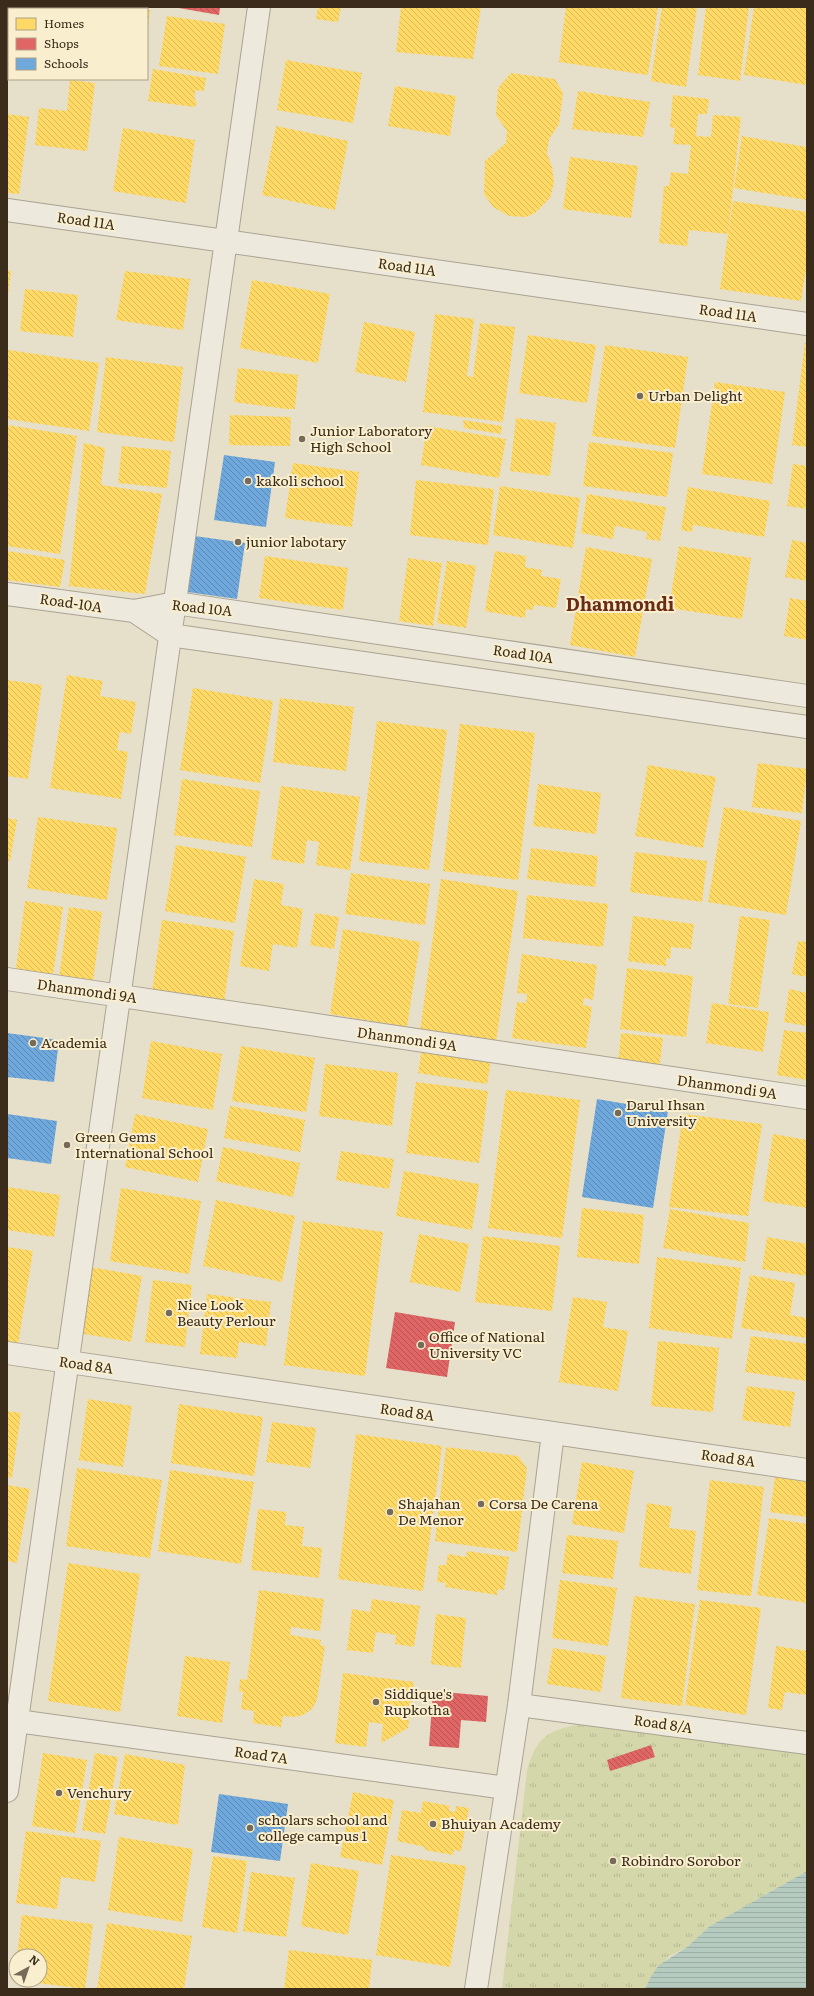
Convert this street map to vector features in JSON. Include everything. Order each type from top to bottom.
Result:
[{"type":"street","points":[[7,1791],[9,1758],[17,1721],[259,7]]},
{"type":"street","name":"Road 11A","points":[[7,210],[807,324]]},
{"type":"street","name":"Road-10A","points":[[7,594],[134,611]]},
{"type":"street","name":"Road 10A","points":[[134,611],[175,603],[807,696]]},
{"type":"street","name":"Road 10A","points":[[134,611],[170,635],[807,727]]},
{"type":"street","name":"Dhanmondi 9A","points":[[7,979],[807,1098]]},
{"type":"street","name":"Road 8A","points":[[7,1353],[807,1470]]},
{"type":"street","points":[[476,1989],[519,1705],[553,1433]]},
{"type":"street","name":"Road 8/A","points":[[519,1705],[807,1743]]},
{"type":"street","name":"Road 7A","points":[[17,1721],[506,1788]]},
{"type":"green space","points":[[576,1725],[807,1750],[807,1871],[710,1926],[687,1947],[668,1957],[650,1978],[645,1989],[502,1989],[527,1771],[534,1752],[543,1739],[556,1730]]},
{"type":"shaded area","points":[[807,1871],[807,1989],[645,1989],[650,1978],[659,1965],[687,1947],[710,1926]]},
{"type":"building: Homes","points":[[120,7],[129,8],[73,8]]},
{"type":"building: Homes","points":[[318,7],[341,7],[338,22],[316,19]]},
{"type":"building: Homes","points":[[401,7],[481,7],[473,59],[396,52]]},
{"type":"building: Homes","points":[[566,7],[658,7],[648,75],[559,62]]},
{"type":"building: Homes","points":[[662,7],[697,7],[686,87],[651,81]]},
{"type":"building: Homes","points":[[706,7],[749,7],[740,81],[698,75]]},
{"type":"building: Homes","points":[[754,7],[807,7],[807,85],[744,75]]},
{"type":"building: Homes","points":[[148,10],[150,10],[148,29]]},
{"type":"building: Homes","points":[[167,16],[225,24],[218,74],[159,66]]},
{"type":"building: Homes","points":[[286,60],[362,73],[353,123],[277,110]]},
{"type":"building: Homes","points":[[153,69],[206,78],[204,91],[196,90],[194,96],[197,104],[194,107],[148,101]]},
{"type":"building: Homes","points":[[511,73],[555,79],[563,93],[559,124],[549,139],[547,153],[552,167],[554,183],[550,198],[535,213],[526,217],[509,216],[493,207],[484,194],[485,161],[506,143],[507,131],[496,115],[498,88]]},
{"type":"building: Homes","points":[[70,80],[95,83],[87,151],[35,145],[39,108],[67,111]]},
{"type":"building: Homes","points":[[395,86],[456,96],[450,136],[388,126]]},
{"type":"building: Homes","points":[[578,91],[650,102],[643,137],[572,129]]},
{"type":"building: Homes","points":[[673,95],[709,99],[707,114],[698,114],[696,136],[711,137],[713,115],[741,117],[728,234],[689,230],[687,246],[659,243],[664,186],[669,186],[671,172],[688,174],[691,145],[673,144],[675,128],[670,127]]},
{"type":"building: Homes","points":[[7,114],[29,117],[19,194],[7,193]]},
{"type":"building: Homes","points":[[276,126],[348,141],[335,210],[262,195]]},
{"type":"building: Homes","points":[[123,128],[195,140],[186,203],[113,191]]},
{"type":"building: Homes","points":[[742,136],[807,147],[807,200],[734,188]]},
{"type":"building: Homes","points":[[570,157],[638,166],[631,218],[563,209]]},
{"type":"building: Homes","points":[[733,201],[807,212],[807,262],[801,301],[720,289]]},
{"type":"building: Homes","points":[[7,270],[11,271],[8,296],[7,296]]},
{"type":"building: Homes","points":[[125,271],[190,279],[183,330],[116,320]]},
{"type":"building: Homes","points":[[252,280],[330,294],[318,363],[240,348]]},
{"type":"building: Homes","points":[[25,289],[78,295],[73,337],[20,331]]},
{"type":"building: Homes","points":[[435,314],[474,319],[467,376],[473,377],[480,323],[515,327],[503,422],[423,412]]},
{"type":"building: Homes","points":[[364,322],[415,332],[406,382],[355,372]]},
{"type":"building: Homes","points":[[528,335],[596,345],[587,403],[519,393]]},
{"type":"building: Homes","points":[[805,343],[807,343],[807,447],[792,445]]},
{"type":"building: Homes","name":"Urban Delight","points":[[605,345],[688,357],[675,448],[592,436]]},
{"type":"building: Homes","points":[[8,350],[99,363],[89,431],[7,419]]},
{"type":"building: Homes","points":[[106,357],[183,367],[174,442],[97,432]]},
{"type":"building: Homes","points":[[238,368],[298,375],[295,409],[234,402]]},
{"type":"building: Homes","points":[[715,382],[785,392],[772,484],[702,474]]},
{"type":"building: Homes","points":[[230,415],[291,417],[290,446],[229,445]]},
{"type":"building: Homes","points":[[516,418],[556,423],[550,476],[510,471]]},
{"type":"building: Homes","points":[[463,420],[502,426],[501,434],[464,428]]},
{"type":"building: Homes","points":[[7,425],[77,436],[60,554],[7,546]]},
{"type":"building: Homes","points":[[427,426],[506,439],[499,478],[421,465]]},
{"type":"building: Homes","points":[[589,442],[673,453],[667,497],[583,486]]},
{"type":"building: Homes","points":[[84,443],[105,448],[101,485],[162,494],[145,594],[69,586]]},
{"type":"building: Homes","points":[[122,446],[171,451],[167,488],[118,483]]},
{"type":"building: Homes","points":[[293,463],[359,472],[352,527],[285,518]]},
{"type":"building: Homes","points":[[793,464],[807,466],[807,509],[787,506]]},
{"type":"building: Homes","points":[[416,480],[494,489],[488,545],[410,535]]},
{"type":"building: Homes","points":[[500,486],[580,498],[573,548],[493,535]]},
{"type":"building: Homes","points":[[688,487],[770,501],[764,537],[693,525],[692,532],[681,530]]},
{"type":"building: Homes","points":[[587,494],[666,507],[660,541],[646,539],[647,532],[615,526],[613,539],[581,533]]},
{"type":"building: Homes","points":[[792,540],[807,543],[807,581],[785,577]]},
{"type":"building: Homes","points":[[679,546],[751,558],[742,619],[669,608]]},
{"type":"building: Homes","points":[[586,547],[652,559],[635,657],[570,645]]},
{"type":"building: Homes","points":[[7,551],[65,560],[60,587],[7,580]]},
{"type":"building: Homes","points":[[495,551],[526,556],[525,567],[542,570],[541,576],[561,579],[556,608],[534,605],[533,610],[526,609],[525,618],[485,611]]},
{"type":"building: Homes","points":[[265,556],[348,568],[343,610],[259,598]]},
{"type":"building: Homes","points":[[408,558],[442,563],[433,626],[399,621]]},
{"type":"building: Homes","points":[[447,561],[476,566],[466,628],[437,623]]},
{"type":"building: Homes","points":[[790,598],[807,601],[807,640],[784,636]]},
{"type":"building: Homes","points":[[67,675],[103,681],[100,696],[136,702],[131,734],[120,732],[117,750],[128,752],[121,799],[50,788]]},
{"type":"building: Homes","points":[[7,680],[42,685],[28,779],[7,776]]},
{"type":"building: Homes","points":[[193,688],[273,701],[260,783],[180,770]]},
{"type":"building: Homes","points":[[280,698],[354,707],[346,771],[273,762]]},
{"type":"building: Homes","points":[[377,721],[447,730],[429,870],[359,861]]},
{"type":"building: Homes","points":[[460,724],[535,733],[518,880],[443,871]]},
{"type":"building: Homes","points":[[758,763],[807,769],[802,813],[752,807]]},
{"type":"building: Homes","points":[[648,765],[716,777],[703,848],[635,836]]},
{"type":"building: Homes","points":[[182,779],[260,791],[252,847],[174,835]]},
{"type":"building: Homes","points":[[538,784],[601,793],[596,834],[533,826]]},
{"type":"building: Homes","points":[[281,786],[360,797],[350,870],[316,865],[319,842],[307,840],[304,864],[271,859]]},
{"type":"building: Homes","points":[[724,807],[801,821],[786,915],[708,902]]},
{"type":"building: Homes","points":[[38,817],[117,828],[107,900],[27,888]]},
{"type":"building: Homes","points":[[7,818],[17,820],[10,861],[7,861]]},
{"type":"building: Homes","points":[[176,845],[246,857],[235,923],[165,911]]},
{"type":"building: Homes","points":[[531,848],[598,856],[595,887],[527,879]]},
{"type":"building: Homes","points":[[635,852],[707,861],[702,902],[630,892]]},
{"type":"building: Homes","points":[[351,873],[430,884],[425,925],[345,914]]},
{"type":"building: Homes","points":[[254,879],[284,884],[281,905],[303,909],[297,948],[273,944],[269,971],[240,966]]},
{"type":"building: Homes","points":[[441,879],[518,891],[496,1042],[420,1031]]},
{"type":"building: Homes","points":[[527,895],[608,904],[603,947],[523,938]]},
{"type":"building: Homes","points":[[25,901],[63,907],[53,975],[16,969]]},
{"type":"building: Homes","points":[[69,907],[102,912],[93,982],[59,977]]},
{"type":"building: Homes","points":[[315,913],[339,917],[334,949],[310,945]]},
{"type":"building: Homes","points":[[633,916],[694,924],[691,949],[671,947],[670,959],[666,958],[666,966],[628,961]]},
{"type":"building: Homes","points":[[740,916],[770,920],[758,1008],[728,1004]]},
{"type":"building: Homes","points":[[162,920],[234,931],[224,1003],[152,992]]},
{"type":"building: Homes","points":[[343,929],[420,942],[407,1027],[330,1014]]},
{"type":"building: Homes","points":[[798,941],[807,942],[807,977],[792,974]]},
{"type":"building: Homes","points":[[522,954],[597,965],[593,1000],[584,998],[583,1005],[592,1007],[586,1048],[512,1038],[517,1002],[526,1003],[527,994],[517,993]]},
{"type":"building: Homes","points":[[627,968],[693,976],[686,1037],[620,1029]]},
{"type":"building: Homes","points":[[789,989],[807,993],[807,1026],[784,1022]]},
{"type":"building: Homes","points":[[712,1003],[769,1012],[763,1052],[706,1043]]},
{"type":"building: Homes","points":[[784,1030],[807,1033],[807,1080],[777,1075]]},
{"type":"building: Homes","points":[[621,1033],[663,1038],[659,1070],[618,1065]]},
{"type":"building: Homes","points":[[151,1041],[222,1054],[213,1110],[142,1098]]},
{"type":"building: Homes","points":[[241,1046],[315,1058],[306,1112],[232,1101]]},
{"type":"building: Homes","points":[[422,1049],[491,1060],[487,1084],[418,1073]]},
{"type":"building: Homes","points":[[325,1064],[398,1073],[392,1126],[319,1116]]},
{"type":"building: Homes","points":[[416,1082],[488,1091],[479,1163],[406,1153]]},
{"type":"building: Homes","points":[[506,1090],[580,1100],[562,1238],[488,1228]]},
{"type":"building: Homes","points":[[230,1106],[305,1120],[300,1152],[224,1138]]},
{"type":"building: Homes","points":[[135,1114],[208,1129],[198,1182],[125,1167]]},
{"type":"building: Homes","points":[[683,1114],[762,1124],[748,1216],[669,1207]]},
{"type":"building: Homes","points":[[773,1134],[807,1140],[807,1208],[763,1201]]},
{"type":"building: Homes","points":[[223,1147],[300,1163],[293,1197],[216,1181]]},
{"type":"building: Homes","points":[[341,1151],[394,1159],[389,1189],[336,1180]]},
{"type":"building: Homes","points":[[404,1171],[479,1184],[472,1230],[396,1216]]},
{"type":"building: Homes","points":[[7,1187],[60,1195],[54,1237],[7,1230]]},
{"type":"building: Homes","points":[[121,1188],[201,1201],[189,1274],[110,1261]]},
{"type":"building: Homes","points":[[216,1200],[295,1216],[282,1282],[203,1266]]},
{"type":"building: Homes","points":[[582,1208],[644,1215],[639,1264],[577,1257]]},
{"type":"building: Homes","points":[[670,1209],[749,1223],[745,1262],[663,1248]]},
{"type":"building: Homes","points":[[303,1221],[383,1232],[365,1376],[284,1365]]},
{"type":"building: Homes","points":[[419,1234],[469,1244],[460,1292],[410,1282]]},
{"type":"building: Homes","points":[[483,1236],[560,1246],[552,1311],[475,1302]]},
{"type":"building: Homes","points":[[767,1237],[807,1244],[807,1276],[762,1269]]},
{"type":"building: Homes","points":[[7,1247],[33,1251],[18,1345],[7,1343]]},
{"type":"building: Homes","points":[[657,1257],[741,1268],[732,1339],[649,1328]]},
{"type":"building: Homes","points":[[90,1267],[142,1276],[131,1342],[79,1333]]},
{"type":"building: Homes","points":[[750,1275],[795,1283],[790,1315],[807,1318],[807,1338],[741,1328]]},
{"type":"building: Homes","name":"Nice Look Beauty Perlour","points":[[153,1280],[192,1285],[185,1347],[145,1342]]},
{"type":"building: Homes","points":[[207,1294],[271,1302],[266,1346],[239,1342],[237,1358],[200,1354]]},
{"type":"building: Homes","points":[[573,1297],[607,1302],[603,1327],[628,1331],[618,1391],[559,1382]]},
{"type":"building: Homes","points":[[751,1336],[807,1344],[807,1381],[745,1372]]},
{"type":"building: Homes","points":[[658,1341],[719,1348],[713,1412],[651,1406]]},
{"type":"building: Homes","points":[[747,1386],[795,1392],[790,1427],[742,1420]]},
{"type":"building: Homes","points":[[88,1399],[132,1406],[123,1467],[79,1460]]},
{"type":"building: Homes","points":[[179,1404],[263,1417],[254,1476],[171,1463]]},
{"type":"building: Homes","points":[[7,1411],[21,1413],[12,1478],[7,1477]]},
{"type":"building: Homes","points":[[272,1422],[316,1428],[310,1468],[266,1462]]},
{"type":"building: Homes","name":"Shajahan De Menor","points":[[356,1434],[442,1446],[423,1591],[338,1579]]},
{"type":"building: Homes","name":"Corsa De Carena","points":[[446,1447],[518,1456],[527,1468],[517,1552],[435,1541]]},
{"type":"building: Homes","points":[[582,1462],[634,1471],[624,1533],[572,1524]]},
{"type":"building: Homes","points":[[77,1468],[162,1480],[150,1558],[66,1546]]},
{"type":"building: Homes","points":[[170,1470],[254,1482],[241,1564],[158,1551]]},
{"type":"building: Homes","points":[[775,1477],[807,1482],[807,1517],[770,1512]]},
{"type":"building: Homes","points":[[710,1480],[764,1487],[751,1596],[697,1590]]},
{"type":"building: Homes","points":[[7,1485],[30,1489],[17,1563],[7,1561]]},
{"type":"building: Homes","points":[[647,1503],[672,1507],[669,1528],[696,1531],[691,1574],[639,1567]]},
{"type":"building: Homes","points":[[258,1509],[286,1512],[285,1525],[304,1527],[302,1546],[322,1548],[319,1578],[251,1570]]},
{"type":"building: Homes","points":[[769,1518],[807,1524],[807,1603],[757,1595]]},
{"type":"building: Homes","points":[[567,1535],[618,1541],[613,1579],[562,1573]]},
{"type":"building: Homes","points":[[467,1551],[509,1557],[504,1590],[498,1589],[497,1595],[445,1587],[446,1583],[437,1582],[439,1565],[446,1565],[448,1554],[466,1557]]},
{"type":"building: Homes","points":[[68,1563],[140,1574],[120,1712],[48,1701]]},
{"type":"building: Homes","points":[[560,1580],[617,1588],[608,1646],[552,1638]]},
{"type":"building: Homes","points":[[259,1590],[324,1599],[320,1631],[291,1627],[290,1635],[321,1640],[320,1645],[325,1646],[317,1700],[312,1709],[303,1715],[294,1717],[283,1716],[281,1727],[253,1723],[254,1711],[241,1709],[243,1692],[239,1691],[240,1679],[247,1680]]},
{"type":"building: Homes","points":[[634,1596],[695,1604],[682,1706],[621,1698]]},
{"type":"building: Homes","points":[[372,1599],[420,1606],[414,1647],[395,1644],[396,1635],[376,1632],[373,1653],[347,1650],[352,1609],[370,1612]]},
{"type":"building: Homes","points":[[700,1600],[761,1608],[746,1715],[685,1705]]},
{"type":"building: Homes","points":[[436,1614],[466,1618],[461,1668],[431,1664]]},
{"type":"building: Homes","points":[[776,1646],[807,1651],[807,1695],[785,1692],[782,1710],[768,1708]]},
{"type":"building: Homes","points":[[553,1648],[606,1656],[601,1692],[547,1684]]},
{"type":"building: Homes","points":[[185,1656],[230,1662],[222,1723],[177,1716]]},
{"type":"building: Homes","name":"Siddique's Rupkotha","points":[[343,1673],[414,1682],[408,1728],[381,1743],[383,1724],[369,1722],[366,1747],[335,1743]]},
{"type":"building: Homes","name":"Venchury","points":[[43,1753],[87,1760],[75,1833],[32,1826]]},
{"type":"building: Homes","points":[[95,1753],[118,1757],[105,1834],[82,1830]]},
{"type":"building: Homes","points":[[125,1754],[185,1765],[178,1825],[114,1814]]},
{"type":"building: Homes","points":[[353,1792],[394,1800],[382,1865],[340,1857]]},
{"type":"building: Homes","name":"Bhuiyan Academy","points":[[423,1801],[450,1806],[449,1811],[455,1812],[456,1806],[469,1808],[461,1851],[454,1850],[453,1855],[425,1850],[425,1847],[397,1841],[402,1810],[421,1813]]},
{"type":"building: Homes","points":[[26,1831],[101,1841],[95,1882],[61,1877],[57,1909],[16,1903]]},
{"type":"building: Homes","points":[[119,1837],[193,1849],[182,1922],[108,1910]]},
{"type":"building: Homes","points":[[391,1855],[466,1866],[450,1967],[376,1955]]},
{"type":"building: Homes","points":[[213,1856],[247,1861],[237,1933],[202,1927]]},
{"type":"building: Homes","points":[[311,1863],[359,1871],[348,1935],[301,1926]]},
{"type":"building: Homes","points":[[251,1872],[295,1878],[286,1937],[243,1931]]},
{"type":"building: Homes","points":[[22,1915],[93,1924],[85,1989],[48,1984],[48,1948],[18,1948]]},
{"type":"building: Homes","points":[[107,1923],[192,1936],[184,1989],[97,1989]]},
{"type":"building: Homes","points":[[289,1950],[372,1960],[369,1989],[284,1989]]},
{"type":"building: Shops","points":[[173,7],[220,7],[219,15]]},
{"type":"building: Shops","name":"Office of National University VC","points":[[395,1312],[455,1322],[447,1377],[386,1368]]},
{"type":"building: Shops","points":[[433,1691],[488,1696],[486,1722],[461,1720],[459,1748],[429,1746]]},
{"type":"building: Shops","points":[[651,1745],[655,1757],[610,1771],[607,1760]]},
{"type":"building: Schools","points":[[224,455],[275,462],[266,527],[214,520]]},
{"type":"building: Schools","points":[[187,535],[245,543],[237,599],[180,591]]},
{"type":"building: Schools","points":[[7,1033],[59,1040],[54,1082],[7,1077]]},
{"type":"building: Schools","points":[[597,1099],[668,1111],[653,1208],[582,1197]]},
{"type":"building: Schools","points":[[7,1114],[57,1121],[51,1164],[7,1158]]},
{"type":"building: Schools","name":"scholars school and college campus 1","points":[[219,1794],[288,1804],[280,1861],[211,1852]]},
{"type":"place","name":"Urban Delight","points":[[640,396]]},
{"type":"place","name":"Junior Laboratory High School","points":[[302,439]]},
{"type":"place","name":"kakoli school","points":[[248,481]]},
{"type":"place","name":"junior labotary","points":[[238,542]]},
{"type":"place","name":"Academia","points":[[33,1043]]},
{"type":"place","name":"Darul Ihsan University","points":[[618,1113]]},
{"type":"place","name":"Green Gems International School","points":[[67,1145]]},
{"type":"place","name":"Nice Look Beauty Perlour","points":[[169,1313]]},
{"type":"place","name":"Office of National University VC","points":[[421,1345]]},
{"type":"place","name":"Corsa De Carena","points":[[481,1504]]},
{"type":"place","name":"Shajahan De Menor","points":[[390,1512]]},
{"type":"place","name":"Siddique's Rupkotha","points":[[376,1702]]},
{"type":"place","name":"Venchury","points":[[59,1793]]},
{"type":"place","name":"Bhuiyan Academy","points":[[433,1824]]},
{"type":"place","name":"scholars school and college campus 1","points":[[250,1828]]},
{"type":"place","name":"Robindro Sorobor","points":[[613,1861]]},
{"type":"district","name":"Dhanmondi","points":[[620,605]]}]
